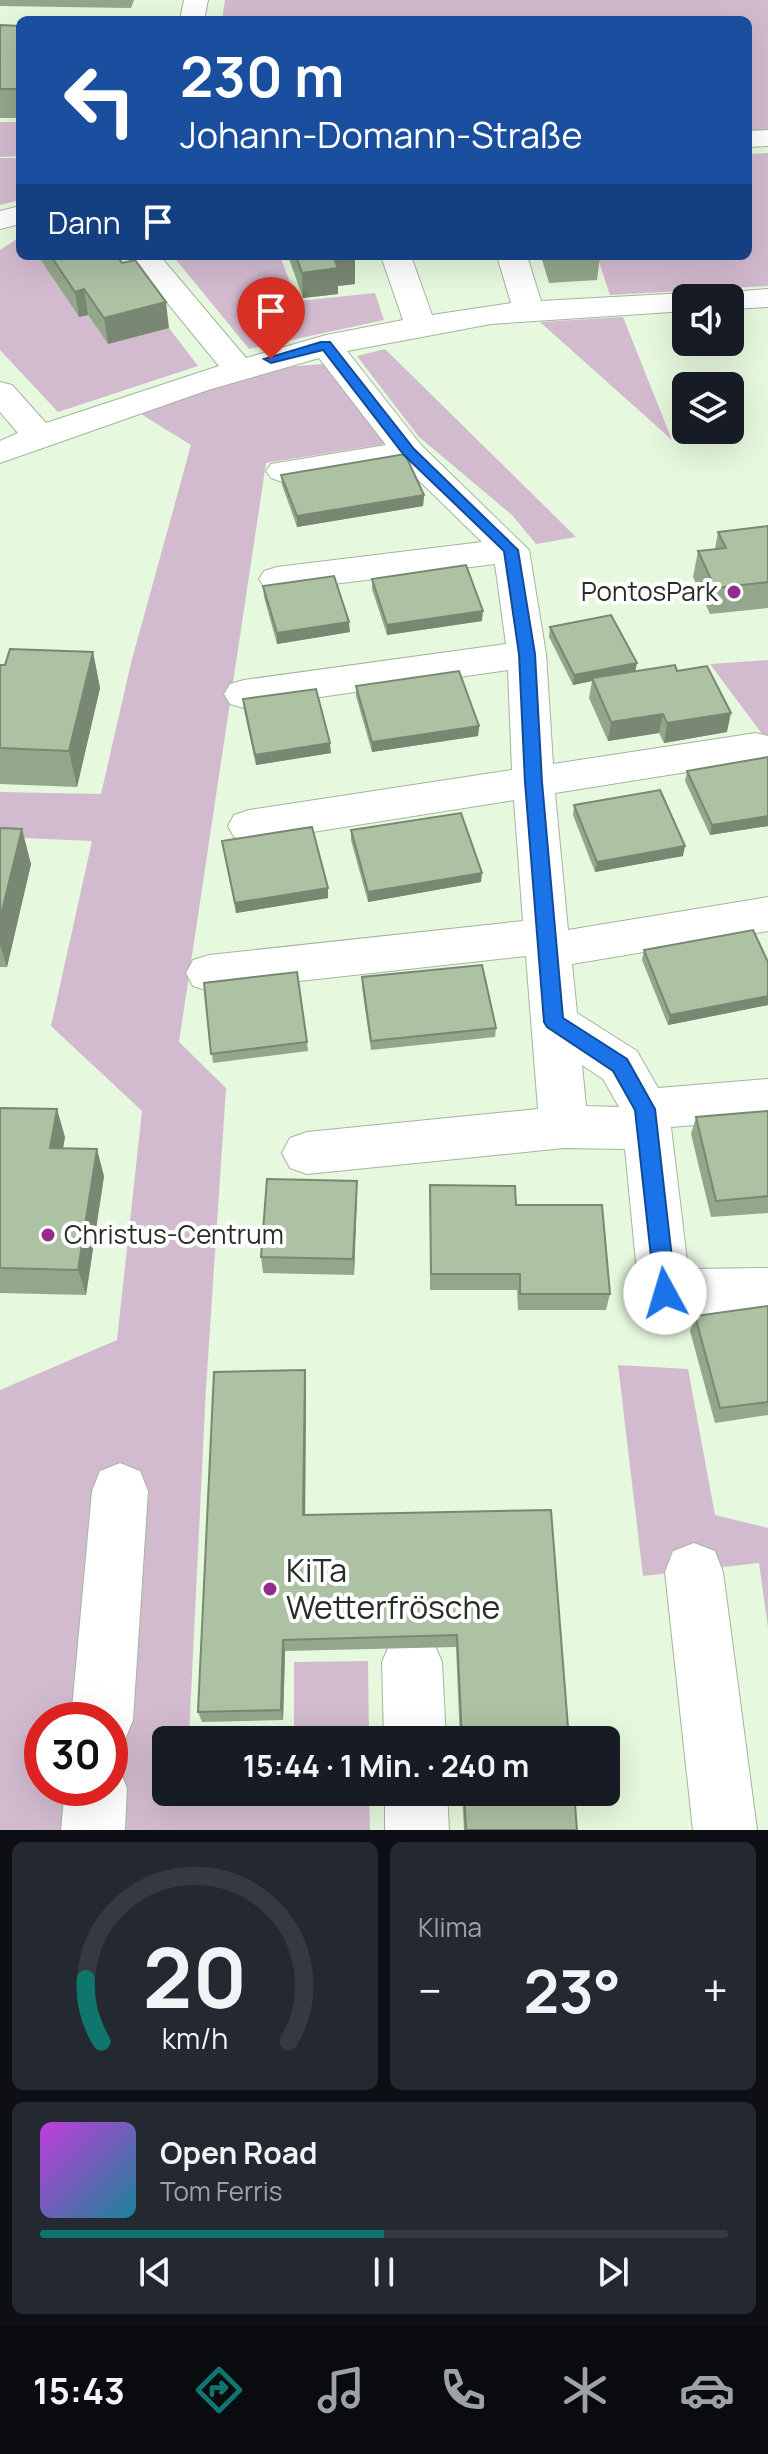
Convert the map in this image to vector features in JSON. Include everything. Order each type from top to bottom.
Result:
[{"type":"street","points":[[147,260],[238,369]]},
{"type":"street","points":[[397,260],[420,325]]},
{"type":"street","points":[[513,260],[529,312]]},
{"type":"street","points":[[744,299],[768,298]]},
{"type":"street","points":[[0,453],[39,436],[238,369],[326,345],[420,325],[529,312],[672,303]]},
{"type":"street","points":[[326,345],[409,452],[511,550],[527,654],[533,782],[564,1127]]},
{"type":"street","points":[[0,392],[39,436]]},
{"type":"street","points":[[283,471],[409,452]]},
{"type":"street","points":[[277,579],[511,550]]},
{"type":"street","points":[[244,694],[527,654]]},
{"type":"street","points":[[249,826],[756,747]]},
{"type":"street","points":[[209,973],[546,943],[768,914]]},
{"type":"street","points":[[554,1022],[620,1065],[646,1118],[665,1293],[768,1292]]},
{"type":"street","points":[[307,1153],[646,1118],[768,1099]]},
{"type":"street","points":[[103,1702],[120,1491]]},
{"type":"street","points":[[694,1572],[725,1830]]},
{"type":"street","points":[[412,1662],[414,1726]]},
{"type":"street","points":[[93,1830],[95,1806]]},
{"type":"street","points":[[416,1806],[417,1830]]},
{"type":"shaded area","points":[[225,0],[768,0],[768,131],[752,131],[752,16],[223,16]]},
{"type":"shaded area","points":[[0,122],[16,122],[16,156],[0,157]]},
{"type":"shaded area","points":[[768,153],[768,286],[672,284],[672,291],[610,295],[598,260],[752,260],[752,154]]},
{"type":"shaded area","points":[[0,158],[16,158],[16,201],[0,205]]},
{"type":"shaded area","points":[[16,240],[16,260],[41,260],[79,317],[88,315],[108,344],[169,328],[198,366],[58,412],[0,350],[0,250]]},
{"type":"shaded area","points":[[176,260],[282,260],[297,301],[375,293],[384,320],[249,349]]},
{"type":"shaded area","points":[[623,317],[672,440],[540,322]]},
{"type":"shaded area","points":[[385,349],[576,537],[536,544],[512,515],[419,437],[357,356]]},
{"type":"shaded area","points":[[324,364],[385,444],[266,463],[179,1042],[226,1088],[206,1388],[189,1726],[152,1726],[152,1806],[369,1806],[370,1830],[0,1830],[0,1390],[117,1340],[142,1111],[51,1026],[92,841],[0,837],[0,792],[101,794],[131,663],[191,445],[136,411],[284,367]]},
{"type":"shaded area","points":[[768,660],[768,742],[710,664]]},
{"type":"shaded area","points":[[618,1365],[688,1369],[715,1515],[768,1528],[768,1628],[759,1563],[643,1576]]},
{"type":"shaded area","points":[[368,1661],[369,1726],[294,1726],[294,1662]]},
{"type":"building","points":[[0,25],[16,26],[16,89],[0,89]]},
{"type":"building","points":[[54,260],[120,260],[122,263],[135,260],[166,302],[104,318],[84,289],[75,292]]},
{"type":"building","points":[[297,260],[342,260],[335,261],[338,268],[302,273]]},
{"type":"building","points":[[405,454],[424,495],[297,516],[281,475]]},
{"type":"building","points":[[768,526],[768,582],[715,588],[698,551],[726,548],[718,532]]},
{"type":"building","points":[[466,565],[483,611],[387,625],[372,579]]},
{"type":"building","points":[[334,576],[349,622],[277,633],[263,586]]},
{"type":"building","points":[[611,615],[637,663],[574,675],[550,627]]},
{"type":"building","points":[[10,649],[93,652],[69,751],[0,748],[0,665],[5,665]]},
{"type":"building","points":[[675,665],[677,671],[707,666],[731,713],[667,723],[663,714],[611,722],[592,678]]},
{"type":"building","points":[[459,671],[479,726],[372,742],[356,686]]},
{"type":"building","points":[[316,689],[330,743],[255,755],[243,699]]},
{"type":"building","points":[[768,757],[768,816],[712,825],[687,771]]},
{"type":"building","points":[[660,790],[685,846],[597,862],[574,805]]},
{"type":"building","points":[[461,813],[482,873],[368,892],[351,830]]},
{"type":"building","points":[[312,827],[328,888],[235,903],[222,841]]},
{"type":"building","points":[[0,828],[22,829],[0,919]]},
{"type":"building","points":[[753,930],[768,962],[768,996],[670,1015],[644,950]]},
{"type":"building","points":[[482,965],[496,1028],[371,1041],[362,977]]},
{"type":"building","points":[[297,972],[307,1042],[211,1054],[204,983]]},
{"type":"building","name":"Christus-Centrum","points":[[0,1108],[57,1109],[50,1148],[97,1149],[78,1270],[0,1268]]},
{"type":"building","points":[[768,1111],[768,1196],[716,1201],[696,1117]]},
{"type":"building","points":[[267,1179],[357,1181],[353,1259],[261,1257]]},
{"type":"building","points":[[430,1185],[515,1186],[516,1205],[602,1205],[610,1294],[520,1294],[520,1274],[431,1274]]},
{"type":"building","points":[[768,1306],[768,1402],[720,1408],[695,1316]]},
{"type":"building","points":[[305,1370],[303,1515],[551,1510],[568,1726],[461,1726],[457,1635],[283,1640],[281,1710],[198,1712],[214,1372]]},
{"type":"building","points":[[465,1806],[575,1806],[577,1830],[466,1830]]},
{"type":"place","name":"PontosPark","points":[[734,592]]},
{"type":"place","name":"Christus-Centrum","points":[[48,1235]]},
{"type":"place","name":"KiTa Wetterfrösche","points":[[270,1589]]},
{"type":"route","points":[[271,359],[326,345],[409,452],[511,550],[527,654],[533,782],[554,1022],[620,1065],[645,1109],[665,1293]]}]
